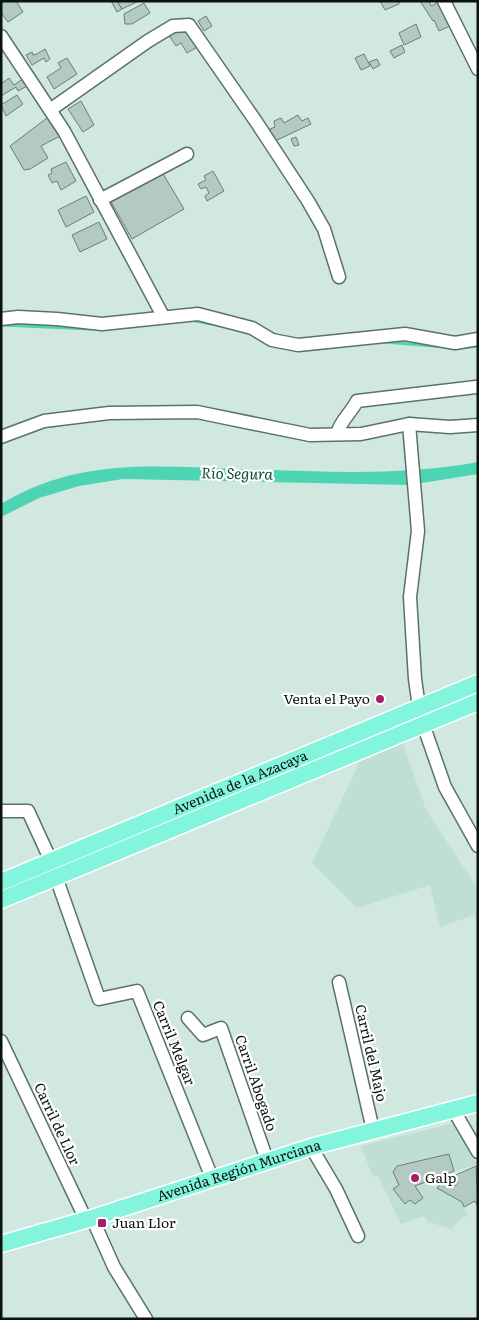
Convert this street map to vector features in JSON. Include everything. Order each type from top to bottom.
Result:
[{"type":"main road","name":"Avenida de la Azacaya","points":[[1,882],[478,683]]},
{"type":"main road","name":"Avenida de la Azacaya","points":[[1,900],[478,702]]},
{"type":"main road","name":"Avenida Región Murciana","points":[[1,1244],[89,1219],[267,1160],[478,1103]]},
{"type":"street","points":[[444,1],[478,69]]},
{"type":"street","points":[[50,110],[172,26],[189,25],[308,201],[324,229],[339,277]]},
{"type":"street","points":[[1,36],[64,131],[163,316]]},
{"type":"street","points":[[100,200],[187,154]]},
{"type":"street","points":[[1,319],[48,318],[102,324],[163,316],[198,314],[224,319],[252,328],[272,340],[298,345],[405,334],[455,343],[478,339]]},
{"type":"street","points":[[337,434],[339,427],[352,411],[357,401],[476,387]]},
{"type":"street","points":[[1,437],[44,421],[109,412],[196,412],[310,435],[360,434],[409,424],[450,427],[478,425]]},
{"type":"street","points":[[409,424],[418,531],[410,597],[415,679],[419,707]]},
{"type":"street","points":[[423,724],[445,788],[478,846]]},
{"type":"street","points":[[1,811],[28,811],[51,861]]},
{"type":"street","name":"Carril Melgar","points":[[56,877],[99,999],[137,991],[212,1178]]},
{"type":"street","name":"Carril del Majo","points":[[339,982],[373,1130]]},
{"type":"street","name":"Carril Abogado","points":[[188,1018],[202,1035],[221,1028],[267,1160]]},
{"type":"street","name":"Carril de Llor","points":[[1,1041],[114,1267],[146,1319]]},
{"type":"street","points":[[454,1111],[478,1152]]},
{"type":"street","points":[[311,1147],[336,1189],[358,1236]]},
{"type":"shaded area","points":[[403,743],[426,810],[478,889],[478,923],[474,915],[440,927],[430,885],[357,908],[312,863],[360,761]]},
{"type":"shaded area","points":[[454,1123],[477,1164],[426,1181],[462,1202],[468,1216],[462,1218],[451,1229],[428,1222],[424,1216],[401,1224],[378,1176],[373,1177],[361,1146]]},
{"type":"water","name":"Río Segura","points":[[478,462],[478,474],[409,485],[123,479],[79,486],[39,498],[1,517],[1,504],[29,489],[87,472],[116,468],[175,467],[357,472],[418,470]]},
{"type":"building","points":[[1,1],[16,1],[23,12],[8,22],[1,13]]},
{"type":"building","points":[[111,1],[117,1],[122,9],[117,12]]},
{"type":"building","points":[[117,1],[139,1],[122,9]]},
{"type":"building","points":[[380,1],[399,1],[399,4],[385,10]]},
{"type":"building","points":[[420,1],[429,1],[431,6],[441,1],[452,25],[439,31],[434,20]]},
{"type":"building","points":[[144,3],[150,13],[132,24],[125,24],[124,14]]},
{"type":"building","points":[[206,16],[212,26],[204,31],[198,21]]},
{"type":"building","points":[[416,24],[421,37],[404,45],[399,33]]},
{"type":"building","points":[[184,28],[199,46],[187,53],[181,43],[176,46],[168,34]]},
{"type":"building","points":[[402,45],[405,52],[394,58],[390,51]]},
{"type":"building","points":[[45,49],[50,59],[46,62],[44,58],[32,65],[26,55],[32,52],[33,55],[37,54]]},
{"type":"building","points":[[364,54],[370,66],[361,70],[355,58]]},
{"type":"building","points":[[67,58],[77,74],[54,89],[47,77],[61,68],[58,63]]},
{"type":"building","points":[[377,59],[380,65],[373,69],[369,62]]},
{"type":"building","points":[[9,78],[14,85],[23,79],[27,86],[18,91],[16,87],[1,96],[1,84]]},
{"type":"building","points":[[17,95],[23,104],[6,116],[1,105]]},
{"type":"building","points":[[81,101],[94,125],[83,132],[68,109]]},
{"type":"building","points":[[51,115],[64,134],[41,146],[48,158],[30,169],[24,170],[10,146]]},
{"type":"building","points":[[298,115],[302,121],[308,118],[311,124],[273,142],[270,129],[275,127],[274,121],[281,118],[284,123]]},
{"type":"building","points":[[296,137],[299,145],[294,146],[291,139]]},
{"type":"building","points":[[66,162],[76,181],[61,190],[57,181],[52,183],[48,175],[52,173],[51,169]]},
{"type":"building","points":[[213,171],[224,191],[207,201],[205,196],[209,193],[206,187],[201,189],[198,184],[206,180],[204,176]]},
{"type":"building","points":[[162,172],[184,209],[132,239],[110,200]]},
{"type":"building","points":[[86,196],[94,212],[66,227],[58,210]]},
{"type":"building","points":[[99,222],[107,239],[80,252],[72,235]]},
{"type":"building","name":"Galp","points":[[449,1154],[454,1171],[415,1186],[423,1198],[415,1204],[410,1200],[405,1204],[393,1189],[399,1185],[393,1172],[397,1166]]},
{"type":"building","points":[[476,1166],[478,1207],[475,1201],[464,1207],[462,1202],[437,1188],[442,1181],[455,1186],[458,1182],[456,1175]]},
{"type":"waterway","points":[[191,320],[211,324]]},
{"type":"waterway","points":[[2,325],[91,329]]},
{"type":"waterway","points":[[104,329],[130,327]]},
{"type":"waterway","points":[[385,342],[446,347]]},
{"type":"waterway","points":[[462,348],[478,346]]},
{"type":"waterway","points":[[305,350],[326,348]]},
{"type":"place","name":"Venta el Payo","points":[[380,699]]},
{"type":"place","name":"Galp","points":[[415,1178]]},
{"type":"place","name":"Juan Llor","points":[[102,1223]]}]
